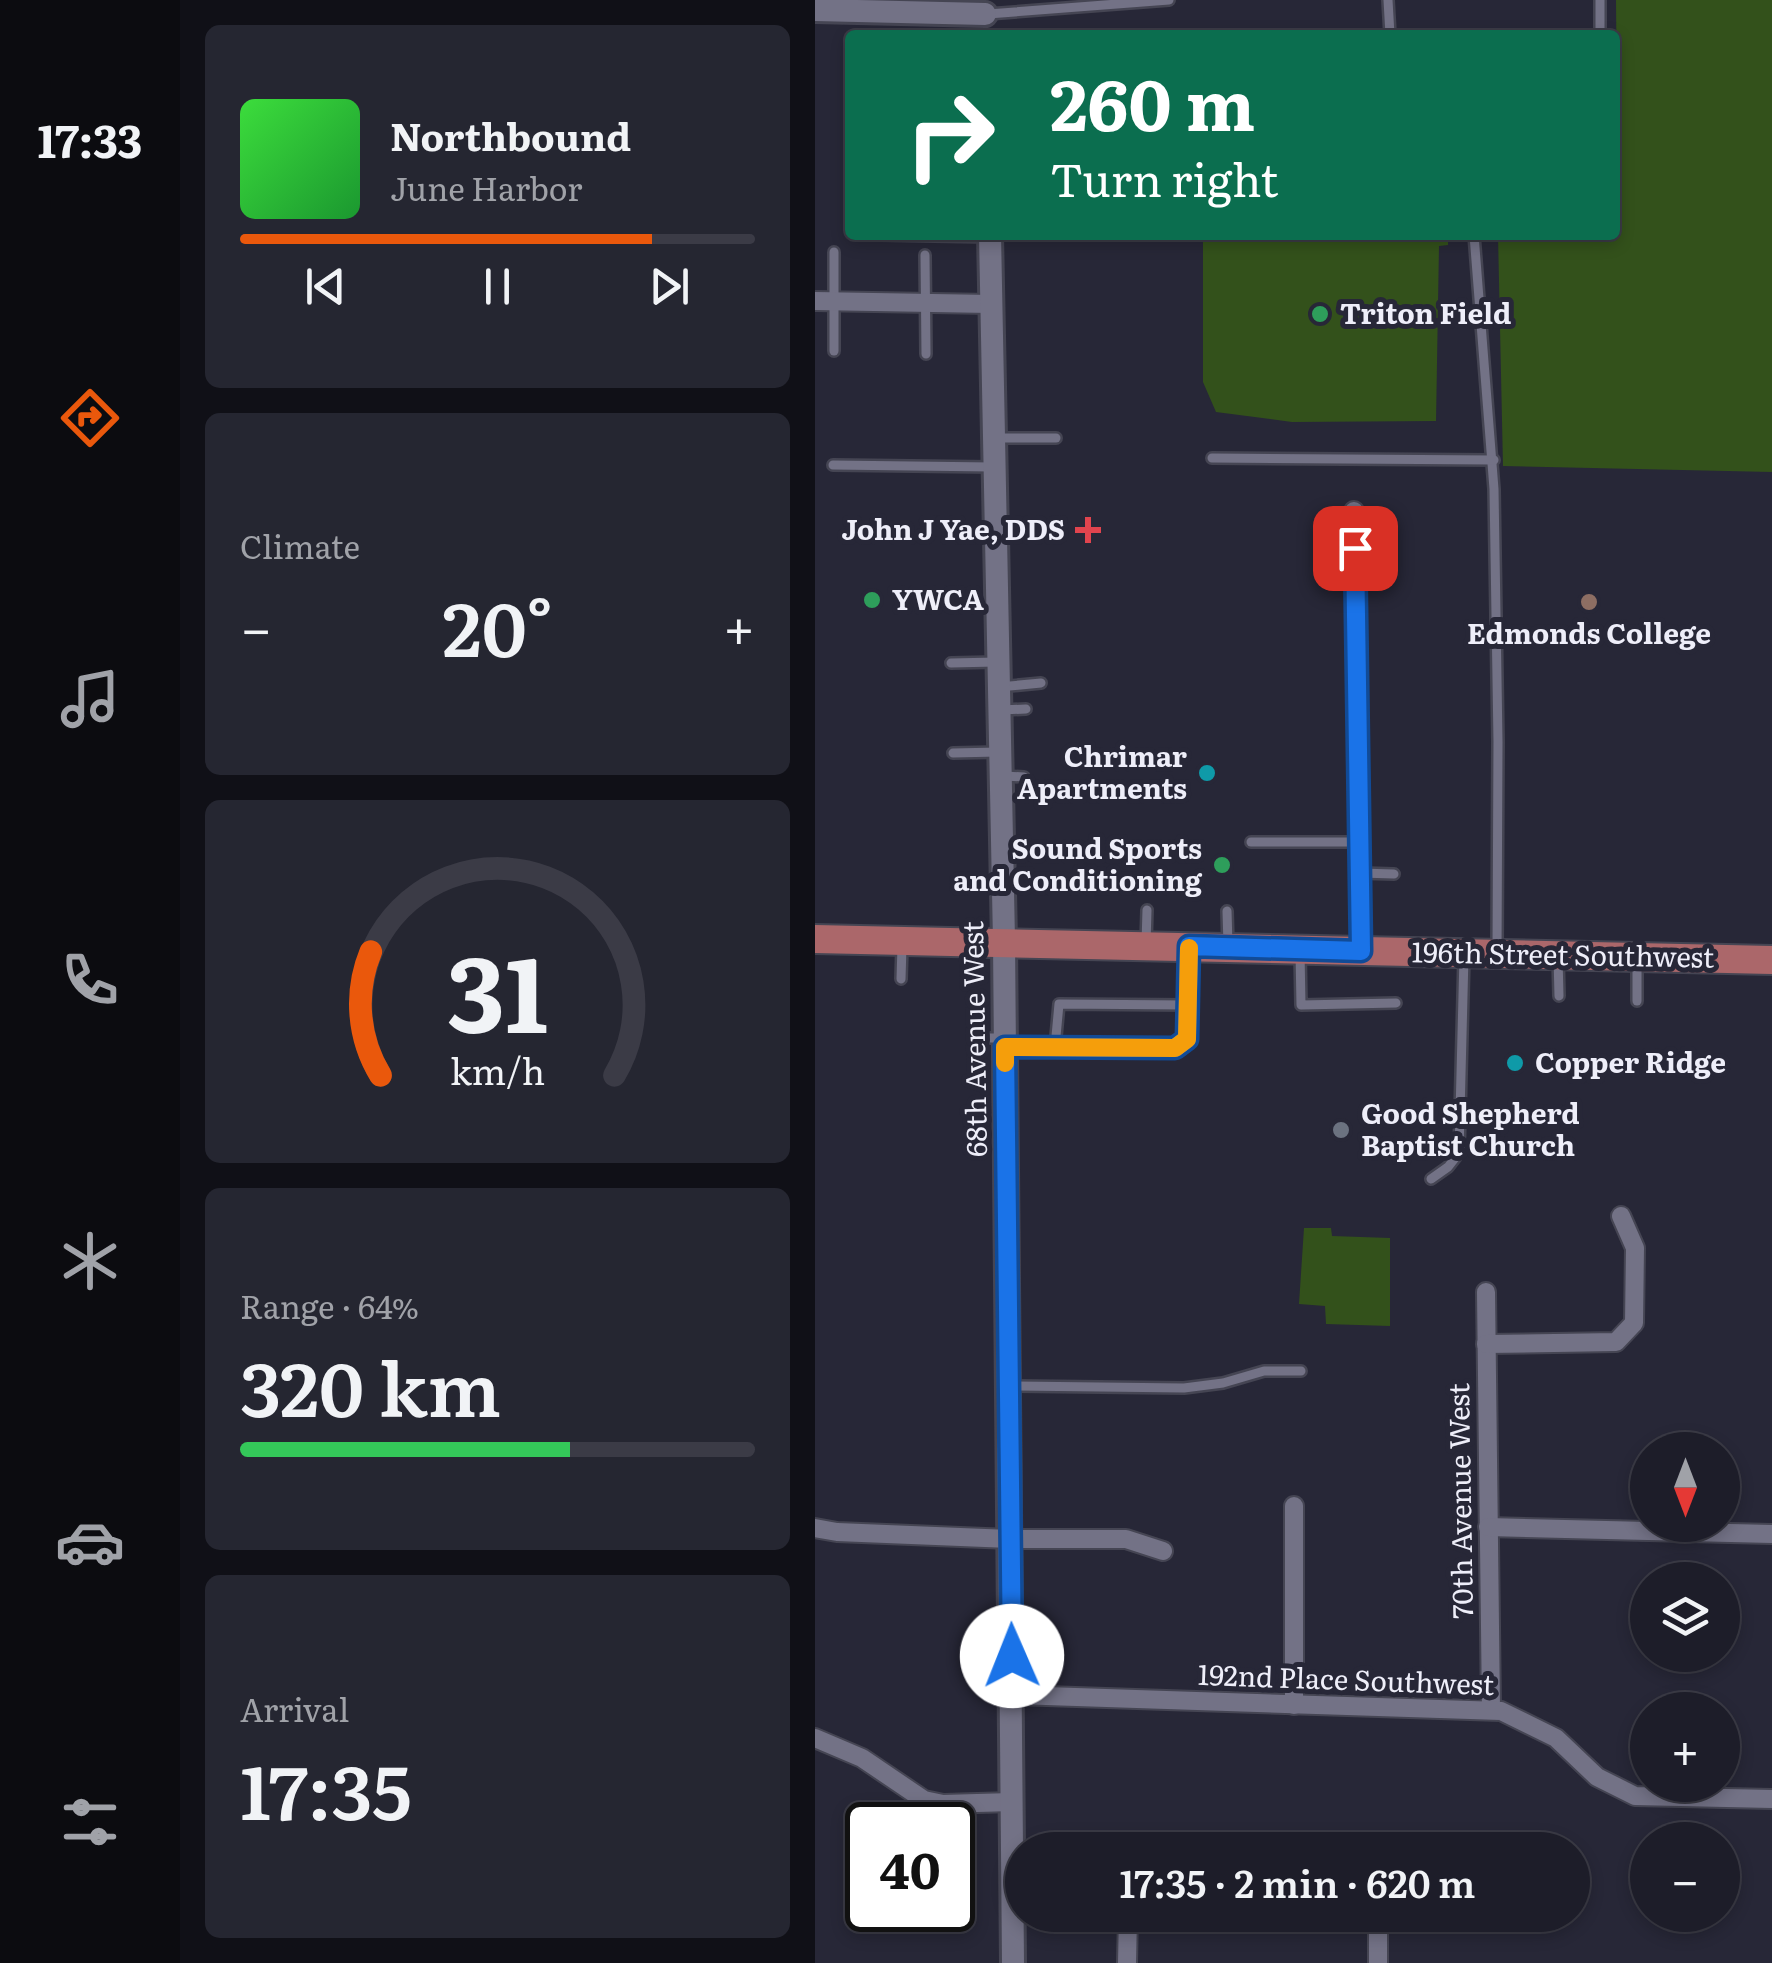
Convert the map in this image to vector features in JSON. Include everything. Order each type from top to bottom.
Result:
[{"type":"main road","name":"196th Street Southwest","points":[[815,939],[1772,960]]},
{"type":"street","points":[[815,10],[985,16]]},
{"type":"street","name":"68th Avenue West","points":[[989,240],[1001,752],[1013,776],[1004,942],[1014,1832]]},
{"type":"street","points":[[825,301],[991,304]]},
{"type":"street","points":[[1354,512],[1361,951]]},
{"type":"street","points":[[1486,1344],[1616,1342],[1634,1322],[1635,1248],[1621,1216]]},
{"type":"street","name":"70th Avenue West","points":[[1486,1292],[1491,1710]]},
{"type":"street","points":[[1294,1506],[1294,1705]]},
{"type":"street","points":[[1488,1527],[1772,1534]]},
{"type":"street","points":[[815,1528],[1010,1539],[1126,1539],[1163,1552]]},
{"type":"street","name":"192nd Place Southwest","points":[[1013,1695],[1501,1710],[1555,1738],[1597,1778],[1635,1796],[1772,1798]]},
{"type":"street","points":[[815,1738],[862,1758],[924,1800],[943,1804],[1012,1802]]},
{"type":"street","name":"68th Avenue West","points":[[1013,1963],[1015,1932]]},
{"type":"street","points":[[1127,1932],[1127,1963]]},
{"type":"street","points":[[1378,1932],[1378,1963]]},
{"type":"lane","points":[[985,16],[1169,0]]},
{"type":"lane","points":[[1388,0],[1390,30]]},
{"type":"lane","points":[[1600,0],[1601,30]]},
{"type":"lane","points":[[1474,240],[1494,460],[1497,954]]},
{"type":"lane","points":[[834,252],[825,301],[835,351]]},
{"type":"lane","points":[[925,255],[926,354]]},
{"type":"lane","points":[[994,438],[1056,438]]},
{"type":"lane","points":[[1212,458],[1494,460]]},
{"type":"lane","points":[[833,465],[995,468]]},
{"type":"lane","points":[[951,663],[999,662]]},
{"type":"lane","points":[[999,698],[1041,683]]},
{"type":"lane","points":[[999,698],[1026,709]]},
{"type":"lane","points":[[953,753],[1001,752]]},
{"type":"lane","points":[[1251,842],[1359,842]]},
{"type":"lane","points":[[1360,873],[1393,874]]},
{"type":"lane","points":[[1146,945],[1147,910]]},
{"type":"lane","points":[[1227,911],[1228,948]]},
{"type":"lane","points":[[901,979],[902,940]]},
{"type":"lane","points":[[979,1038],[1055,1047],[1175,1048],[1187,1039],[1189,946]]},
{"type":"lane","points":[[1300,950],[1301,1005],[1396,1003]]},
{"type":"lane","points":[[1431,1179],[1449,1167],[1459,1153],[1464,953]]},
{"type":"lane","points":[[1557,954],[1559,996]]},
{"type":"lane","points":[[1637,956],[1637,1001]]},
{"type":"lane","points":[[1055,1047],[1059,1004],[1188,1006]]},
{"type":"lane","points":[[1009,1386],[1184,1388],[1223,1383],[1264,1371],[1301,1371]]},
{"type":"green space","points":[[1616,0],[1772,0],[1772,472],[1503,466],[1498,240],[1620,240],[1620,30],[1616,30]]},
{"type":"green space","name":"Triton Field","points":[[1203,240],[1448,240],[1448,245],[1439,246],[1436,421],[1292,422],[1216,412],[1203,382]]},
{"type":"green space","points":[[1304,1228],[1331,1228],[1332,1236],[1390,1238],[1390,1326],[1326,1324],[1325,1306],[1299,1304]]},
{"type":"slow traffic","points":[[1005,1063],[1005,1047],[1182,1046],[1187,1039],[1189,948]]},
{"type":"place","name":"Triton Field","points":[[1320,314]]},
{"type":"place","name":"John J Yae, DDS","points":[[1088,530]]},
{"type":"place","name":"YWCA","points":[[872,600]]},
{"type":"place","name":"Edmonds College","points":[[1589,602]]},
{"type":"place","name":"Chrimar Apartments","points":[[1207,773]]},
{"type":"place","name":"Sound Sports and Conditioning","points":[[1222,865]]},
{"type":"place","name":"Copper Ridge","points":[[1515,1063]]},
{"type":"place","name":"Good Shepherd Baptist Church","points":[[1341,1130]]},
{"type":"route","points":[[1012,1656],[1005,1047],[1182,1046],[1187,1039],[1189,946],[1361,951],[1355,548]]}]
